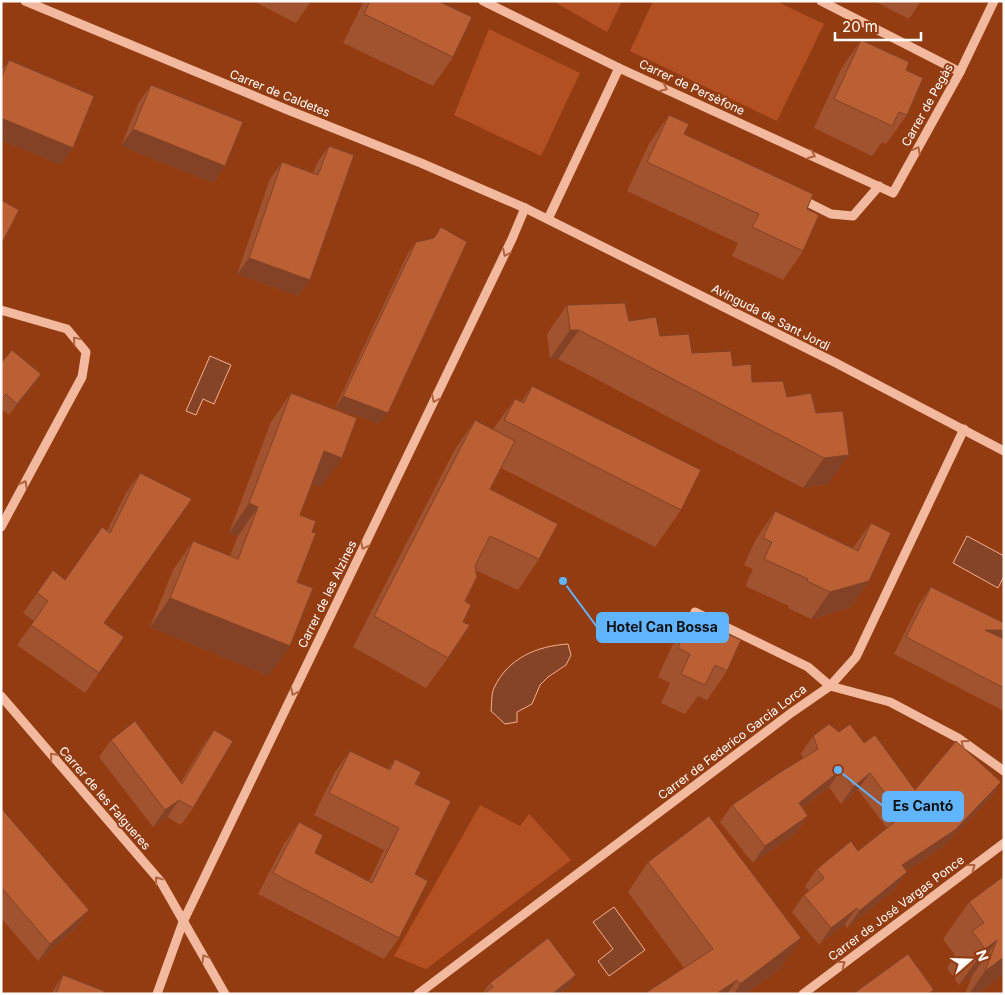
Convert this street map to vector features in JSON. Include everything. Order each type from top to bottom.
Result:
[{"type":"street","name":"Carrer de Caldetes","points":[[25,1],[36,3],[526,208]]},
{"type":"street","name":"Carrer de Persèfone","points":[[483,1],[497,4],[619,68],[893,193]]},
{"type":"street","points":[[821,1],[960,72]]},
{"type":"street","name":"Carrer de Pegàs","points":[[893,193],[960,72],[994,1]]},
{"type":"street","points":[[548,219],[619,68]]},
{"type":"street","points":[[794,196],[830,214],[853,216],[878,186]]},
{"type":"street","name":"Avinguda de Sant Jordi","points":[[526,208],[1004,451]]},
{"type":"street","name":"Carrer de les Alzines","points":[[157,994],[183,922],[526,208]]},
{"type":"street","points":[[1,310],[67,329],[86,352],[82,377],[1,528]]},
{"type":"street","name":"Carrer de Federico García Lorca","points":[[418,994],[775,724],[830,686],[856,657],[964,429]]},
{"type":"street","points":[[695,612],[808,667],[830,686],[890,702],[958,738],[1004,771]]},
{"type":"street","name":"Carrer de les Falgueres","points":[[1,696],[161,882],[226,994]]},
{"type":"street","name":"Carrer de José Vargas Ponce","points":[[803,994],[1004,843]]},
{"type":"shaded area","points":[[553,1],[622,1],[607,32]]},
{"type":"shaded area","points":[[653,1],[776,1],[824,24],[777,121],[630,51]]},
{"type":"shaded area","points":[[489,29],[580,73],[541,156],[454,115]]},
{"type":"shaded area","points":[[210,356],[231,365],[214,404],[203,399],[196,415],[186,411]]},
{"type":"shaded area","points":[[967,536],[1004,556],[1004,576],[998,588],[953,563]]},
{"type":"shaded area","points":[[568,644],[571,655],[566,665],[540,685],[532,704],[517,712],[517,722],[505,724],[491,711],[494,688],[515,661],[535,651],[556,645]]},
{"type":"shaded area","points":[[480,805],[520,826],[529,814],[571,860],[426,969],[394,956]]},
{"type":"shaded area","points":[[614,907],[645,950],[609,976],[598,961],[613,949],[593,922]]},
{"type":"building","points":[[370,1],[438,1],[472,17],[453,57],[364,14]]},
{"type":"building","points":[[861,40],[909,62],[906,70],[923,78],[907,115],[899,112],[892,126],[834,99]]},
{"type":"building","points":[[9,60],[94,96],[73,148],[1,118],[1,78]]},
{"type":"building","points":[[151,85],[243,122],[225,166],[133,129]]},
{"type":"building","points":[[669,115],[689,124],[684,134],[813,194],[807,209],[819,215],[803,251],[752,227],[759,214],[647,162]]},
{"type":"building","points":[[329,146],[354,155],[310,280],[249,258],[282,162],[318,175]]},
{"type":"building","points":[[1,200],[19,210],[3,241],[1,241]]},
{"type":"building","points":[[441,227],[467,242],[388,413],[343,396],[416,242],[434,238]]},
{"type":"building","points":[[625,303],[629,321],[656,317],[660,336],[689,334],[692,353],[731,351],[733,366],[751,364],[752,382],[783,381],[787,397],[811,393],[816,413],[843,411],[849,455],[824,458],[579,330],[570,330],[567,305]]},
{"type":"building","points":[[12,350],[41,374],[17,404],[6,394],[1,399],[1,363]]},
{"type":"building","points":[[532,386],[701,470],[681,510],[504,420],[515,399],[524,403]]},
{"type":"building","points":[[291,393],[357,418],[342,458],[324,451],[300,515],[316,521],[312,532],[316,533],[297,582],[313,588],[290,646],[170,598],[193,541],[238,559],[258,507],[249,503]]},
{"type":"building","points":[[475,420],[515,441],[490,489],[558,524],[539,559],[490,536],[475,566],[477,577],[465,601],[471,605],[463,622],[470,625],[448,658],[374,616]]},
{"type":"building","points":[[140,473],[192,499],[104,623],[124,637],[99,673],[31,625],[48,601],[37,593],[53,570],[65,580],[102,527],[110,533]]},
{"type":"building","points":[[775,511],[858,551],[871,523],[891,533],[869,581],[830,592],[807,581],[808,579],[764,559],[772,542],[763,538]]},
{"type":"building","points":[[931,587],[1004,623],[1004,630],[985,630],[1004,639],[1004,688],[906,637]]},
{"type":"building","points":[[692,617],[741,640],[727,671],[715,665],[705,685],[681,674],[690,654],[678,648]]},
{"type":"building","points":[[135,721],[182,784],[214,730],[233,741],[193,808],[179,800],[165,810],[111,740]]},
{"type":"building","points":[[829,724],[839,732],[850,724],[864,743],[875,735],[915,790],[956,741],[1001,782],[955,830],[902,865],[907,872],[859,911],[857,908],[831,928],[804,895],[824,878],[817,869],[851,841],[858,851],[902,816],[870,773],[853,787],[841,770],[799,803],[808,816],[765,846],[732,805],[818,749],[813,736]]},
{"type":"building","points":[[350,751],[390,770],[395,759],[421,772],[415,784],[451,801],[415,874],[428,881],[399,938],[273,873],[299,822],[323,835],[315,853],[372,883],[399,828],[329,793]]},
{"type":"building","points":[[1,808],[89,910],[50,944],[1,887]]},
{"type":"building","points":[[709,816],[801,938],[740,984],[737,980],[716,994],[644,994],[713,949],[648,862]]},
{"type":"building","points":[[1004,876],[1004,957],[985,971],[997,940],[985,949],[972,931],[984,923],[969,902]]},
{"type":"building","points":[[548,938],[576,975],[552,994],[484,994],[493,987],[490,983]]},
{"type":"building","points":[[908,954],[934,990],[928,994],[853,994]]},
{"type":"building","points":[[63,975],[104,991],[103,994],[56,994]]},
{"type":"place","name":"Hotel Can Bossa","points":[[563,581]]},
{"type":"place","name":"Es Cantó","points":[[838,770]]}]
